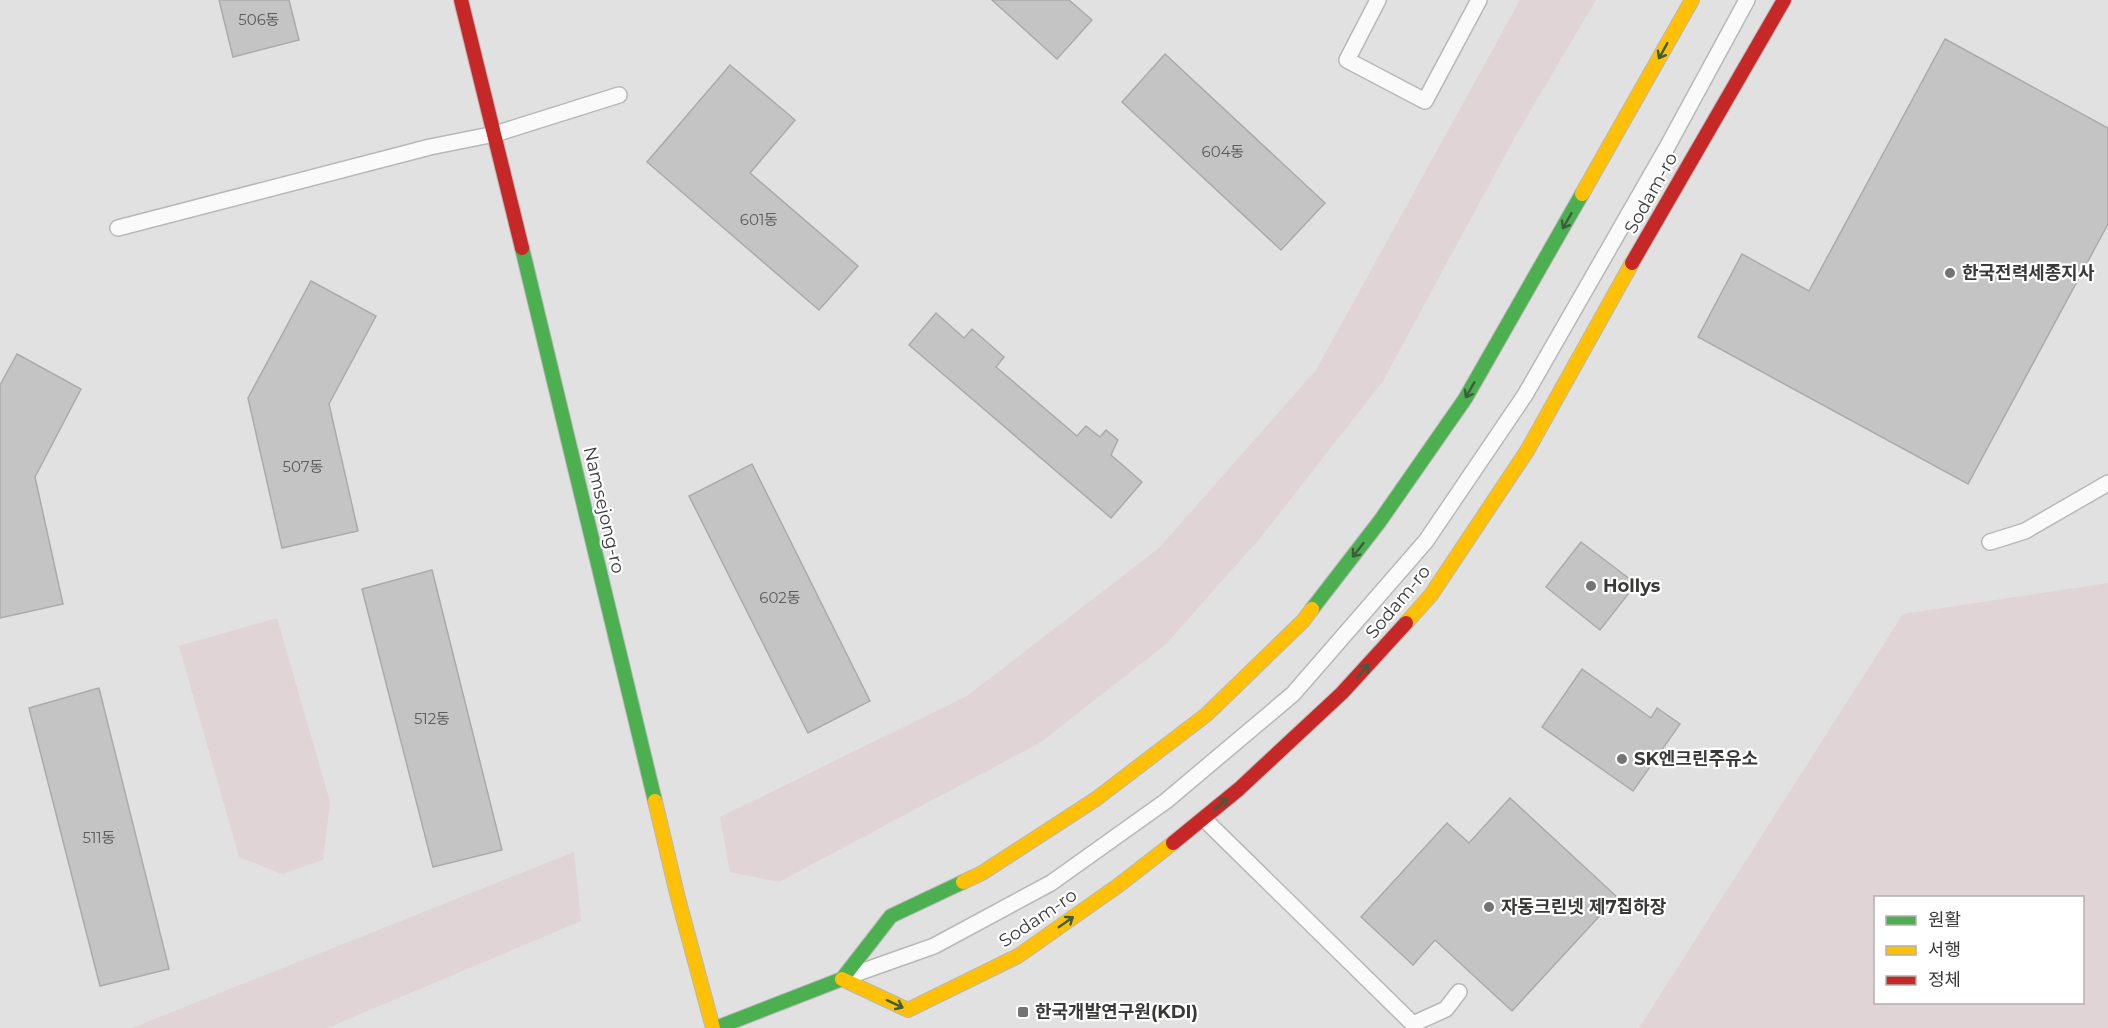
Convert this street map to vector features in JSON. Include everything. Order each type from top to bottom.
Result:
[{"type":"street","name":"Namsejong-ro","points":[[461,0],[676,887],[715,1028]]},
{"type":"street","points":[[715,1028],[842,979],[891,916],[982,873],[1096,799],[1206,715],[1303,621],[1380,521],[1465,399],[1692,0]]},
{"type":"street","name":"Sodam-ro","points":[[842,979],[908,1010],[1018,956],[1119,885],[1203,819],[1239,789],[1342,693],[1431,595],[1527,451],[1682,174],[1784,0]]},
{"type":"lane","points":[[1378,0],[1347,60],[1425,101],[1479,0]]},
{"type":"lane","points":[[842,979],[934,946],[1051,883],[1166,801],[1293,694],[1425,541],[1525,395],[1666,149],[1747,0]]},
{"type":"lane","points":[[118,228],[430,147],[495,134],[619,94]]},
{"type":"lane","points":[[1990,542],[2025,531],[2108,483]]},
{"type":"lane","points":[[1203,819],[1413,1024],[1446,1009],[1459,992]]},
{"type":"shaded area","points":[[1520,0],[1596,0],[1516,135],[1383,381],[1261,537],[1166,644],[1041,742],[779,882],[730,872],[720,817],[967,696],[1159,548],[1316,370]]},
{"type":"shaded area","points":[[2108,583],[2108,1028],[1639,1028],[1903,614]]},
{"type":"shaded area","points":[[277,618],[330,802],[323,860],[282,874],[239,857],[179,646]]},
{"type":"shaded area","points":[[574,852],[581,921],[327,1028],[132,1028]]},
{"type":"building","points":[[219,0],[289,0],[299,40],[233,57]]},
{"type":"building","points":[[992,0],[1069,0],[1092,20],[1057,59]]},
{"type":"building","name":"한국전력세종지사","points":[[1945,39],[2108,128],[2108,224],[1968,484],[1698,337],[1742,254],[1809,291]]},
{"type":"building","points":[[1165,54],[1325,203],[1281,250],[1122,102]]},
{"type":"building","points":[[730,65],[795,120],[750,173],[858,266],[819,310],[647,162]]},
{"type":"building","points":[[311,281],[376,316],[329,404],[358,531],[282,548],[248,398]]},
{"type":"building","points":[[936,313],[964,338],[972,329],[1004,357],[996,367],[1077,436],[1086,426],[1100,437],[1106,430],[1118,440],[1111,455],[1142,482],[1111,518],[909,345]]},
{"type":"building","points":[[17,354],[81,389],[35,477],[63,604],[0,618],[0,385]]},
{"type":"building","points":[[752,464],[870,701],[808,733],[689,496]]},
{"type":"building","name":"Hollys","points":[[1581,542],[1636,584],[1600,630],[1546,587]]},
{"type":"building","points":[[432,570],[502,850],[433,867],[362,589]]},
{"type":"building","name":"SK엔크린주유소","points":[[1582,669],[1651,718],[1657,708],[1680,724],[1633,791],[1542,727]]},
{"type":"building","points":[[99,688],[169,969],[100,986],[29,708]]},
{"type":"building","name":"자동크린넷 제7집하장","points":[[1510,798],[1617,897],[1512,1011],[1435,940],[1413,965],[1361,917],[1447,823],[1469,843]]},
{"type":"traffic: fast","points":[[1312,609],[1380,521],[1465,399],[1582,194]]},
{"type":"traffic: fast","points":[[522,248],[655,801]]},
{"type":"traffic: fast","points":[[716,1028],[842,979],[891,916],[963,882]]},
{"type":"traffic: slow","points":[[1582,194],[1692,0]]},
{"type":"traffic: slow","points":[[1406,623],[1431,595],[1527,451],[1632,263]]},
{"type":"traffic: slow","points":[[963,882],[982,873],[1096,799],[1206,715],[1303,621],[1312,609]]},
{"type":"traffic: slow","points":[[655,801],[713,1028]]},
{"type":"traffic: slow","points":[[842,979],[908,1010],[1018,956],[1119,885],[1173,843]]},
{"type":"traffic: jam","points":[[461,0],[522,248]]},
{"type":"traffic: jam","points":[[1632,263],[1784,0]]},
{"type":"traffic: jam","points":[[1173,843],[1239,789],[1342,693],[1406,623]]},
{"type":"place","name":"한국전력세종지사","points":[[1950,273]]},
{"type":"place","name":"Hollys","points":[[1591,586]]},
{"type":"place","name":"SK엔크린주유소","points":[[1622,759]]},
{"type":"place","name":"자동크린넷 제7집하장","points":[[1489,907]]},
{"type":"place","name":"한국개발연구원(KDI)","points":[[1023,1012]]}]
